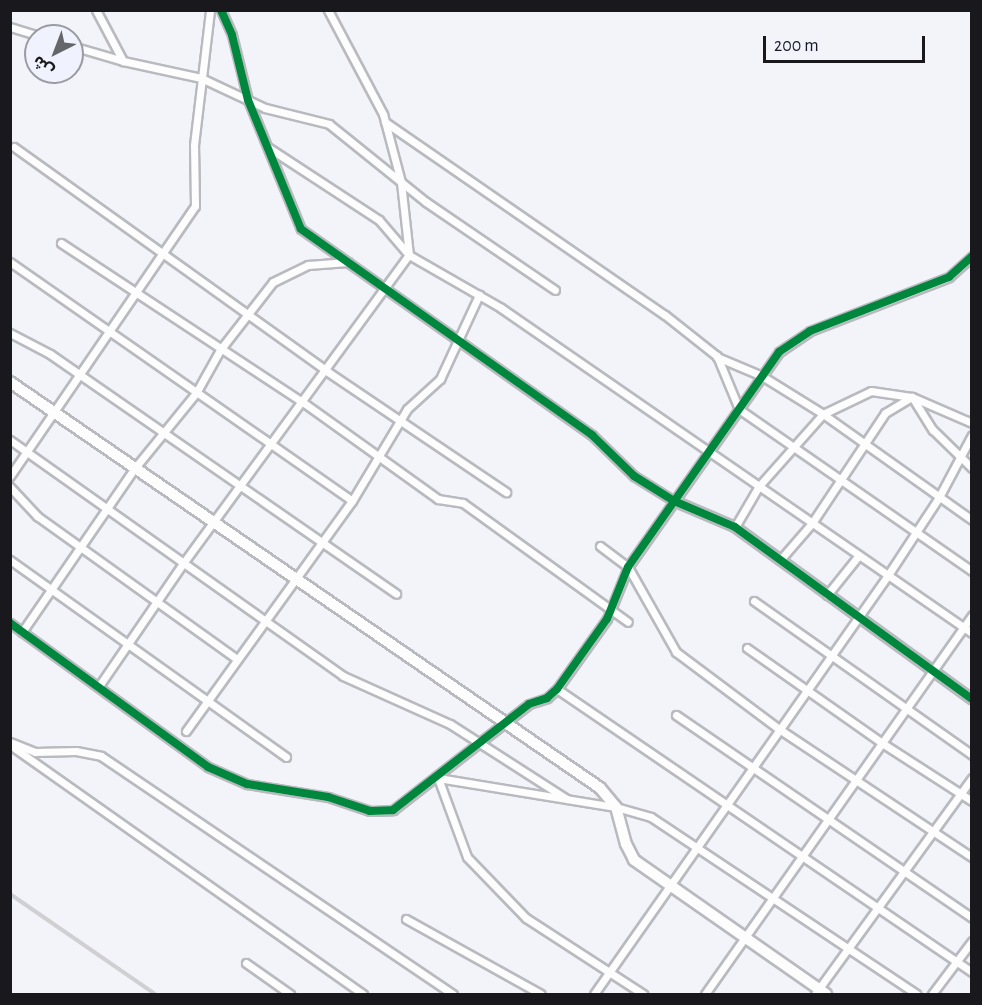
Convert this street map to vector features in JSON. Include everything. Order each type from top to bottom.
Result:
[{"type":"main road","points":[[10,382],[213,524],[600,788],[616,807],[629,853],[668,885],[820,993]]},
{"type":"street","points":[[96,10],[123,61]]},
{"type":"street","points":[[10,476],[78,374],[138,294],[195,206],[194,145],[210,10]]},
{"type":"street","points":[[221,10],[232,34],[248,100],[301,229],[591,435],[634,476],[674,501],[735,527],[972,699]]},
{"type":"street","points":[[99,687],[184,562],[328,372],[410,255],[401,182],[385,122],[328,10]]},
{"type":"street","points":[[84,50],[123,61],[201,78],[248,100],[329,124],[401,182],[555,290]]},
{"type":"street","points":[[385,122],[665,315],[717,356],[762,376],[823,414],[863,446],[972,520]]},
{"type":"street","points":[[14,147],[328,372],[402,419],[506,492]]},
{"type":"street","points":[[269,148],[379,220],[410,255],[479,296],[709,451],[972,633]]},
{"type":"street","points":[[62,243],[220,350],[304,403],[378,459],[438,499],[462,503],[628,622]]},
{"type":"street","points":[[10,623],[208,767],[247,784],[328,797],[370,811],[393,810],[507,725],[529,704],[547,698],[557,689],[611,609],[628,567],[779,352],[810,331],[949,277],[972,256]]},
{"type":"street","points":[[10,262],[352,501]]},
{"type":"street","points":[[22,632],[134,469],[161,432],[196,393],[220,350],[247,312],[273,282],[308,265],[348,262]]},
{"type":"street","points":[[186,731],[352,501],[402,419],[418,398],[440,379],[460,342],[479,296]]},
{"type":"street","points":[[10,333],[78,374],[241,489],[396,594]]},
{"type":"street","points":[[717,356],[739,409],[972,571]]},
{"type":"street","points":[[735,527],[759,486],[823,414],[871,391],[912,397],[972,423]]},
{"type":"street","points":[[780,560],[812,523],[885,413],[912,397]]},
{"type":"street","points":[[912,397],[933,430],[959,459],[972,468]]},
{"type":"street","points":[[594,994],[695,846],[888,575],[938,499],[972,435]]},
{"type":"street","points":[[10,440],[343,676],[482,743],[567,799]]},
{"type":"street","points":[[10,487],[37,516],[237,658]]},
{"type":"street","points":[[600,546],[628,567],[676,652],[778,729],[972,857]]},
{"type":"street","points":[[827,595],[859,555]]},
{"type":"street","points":[[10,560],[209,698],[286,757]]},
{"type":"street","points":[[754,601],[972,755]]},
{"type":"street","points":[[705,994],[972,615]]},
{"type":"street","points":[[747,648],[882,743],[972,801]]},
{"type":"street","points":[[557,689],[877,911],[972,972]]},
{"type":"street","points":[[676,715],[753,765],[972,918]]},
{"type":"street","points":[[10,744],[363,994]]},
{"type":"street","points":[[10,744],[35,752],[76,751],[101,756],[453,994]]},
{"type":"street","points":[[438,778],[616,807],[651,817],[916,994]]},
{"type":"street","points":[[438,778],[467,857],[526,918],[643,994]]},
{"type":"street","points":[[820,993],[972,778]]},
{"type":"street","points":[[406,920],[541,994]]},
{"type":"street","points":[[932,994],[972,941]]},
{"type":"street","points":[[246,963],[290,994]]},
{"type":"railway","points":[[10,894],[155,994]]},
{"type":"cycle path","points":[[221,10],[232,35],[248,100],[301,229],[592,435],[634,476],[674,501],[735,527],[972,699]]},
{"type":"cycle path","points":[[10,623],[208,767],[247,784],[328,797],[370,811],[393,810],[529,704],[547,698],[557,689],[607,619],[628,567],[779,352],[810,331],[949,277],[972,256]]}]
